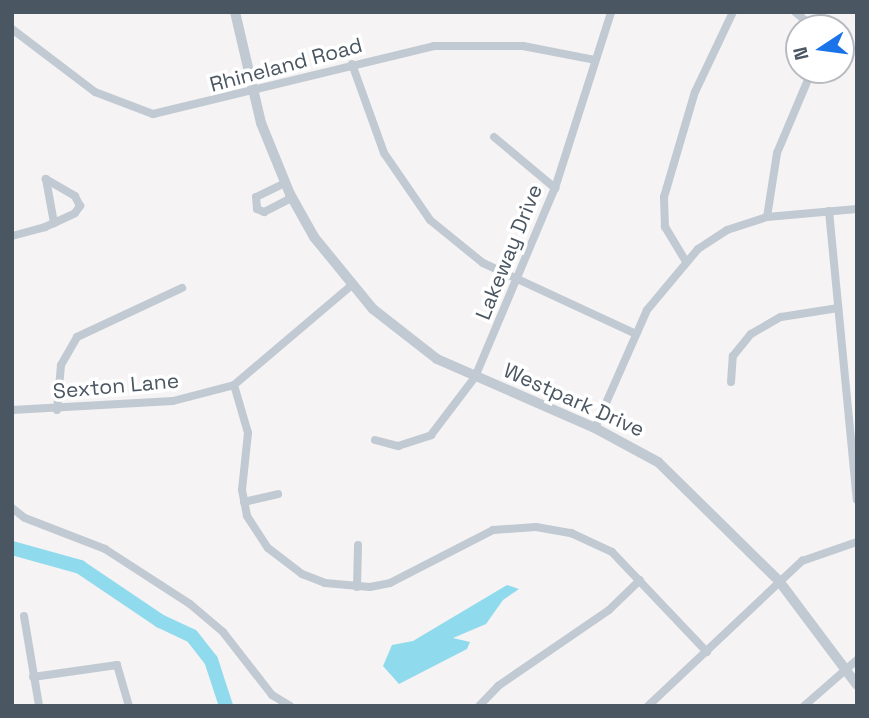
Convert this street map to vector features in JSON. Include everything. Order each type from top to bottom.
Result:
[{"type":"street","name":"Westpark Drive","points":[[234,12],[252,91],[285,183],[292,198],[352,285],[409,341],[475,377],[595,428],[658,462],[686,484],[779,581],[857,685]]},
{"type":"street","name":"Lakeway Drive","points":[[375,440],[398,446],[431,435],[475,377],[555,188],[611,12]]},
{"type":"street","points":[[685,260],[665,227],[664,197],[695,92],[733,12]]},
{"type":"street","name":"Rhineland Road","points":[[12,29],[88,88],[140,113],[171,113],[352,64],[453,45],[546,48],[594,60]]},
{"type":"street","points":[[352,64],[384,153],[405,188],[455,243],[517,281],[636,334]]},
{"type":"street","points":[[767,217],[776,153],[806,84]]},
{"type":"street","points":[[494,137],[555,188]]},
{"type":"street","points":[[12,236],[54,223],[80,206],[75,196],[46,179],[44,182],[54,223]]},
{"type":"street","points":[[285,183],[256,197],[257,209],[264,212],[292,198]]},
{"type":"street","points":[[595,428],[656,295],[685,260],[727,230],[767,217],[857,209]]},
{"type":"street","points":[[829,211],[857,500]]},
{"type":"street","name":"Sexton Lane","points":[[12,410],[57,410],[173,401],[234,385],[352,285]]},
{"type":"street","points":[[57,410],[61,365],[77,337],[182,288]]},
{"type":"street","points":[[731,382],[733,356],[751,334],[781,317],[838,307]]},
{"type":"street","points":[[234,385],[248,433],[244,502],[268,548],[302,574],[357,587],[390,583],[493,530],[536,527],[592,540],[640,580],[706,652]]},
{"type":"street","points":[[244,502],[278,494]]},
{"type":"street","points":[[12,508],[25,518],[105,549],[190,604],[223,632],[272,695],[290,706]]},
{"type":"street","points":[[648,706],[779,581],[814,553],[857,542]]},
{"type":"street","points":[[357,587],[358,545]]},
{"type":"street","points":[[479,706],[498,686],[609,610],[640,580]]},
{"type":"street","points":[[24,616],[39,706]]},
{"type":"street","points":[[804,706],[857,660]]},
{"type":"street","points":[[33,677],[117,665],[129,706]]},
{"type":"water","points":[[507,585],[519,589],[503,600],[486,624],[453,638],[470,642],[467,649],[399,684],[383,666],[392,645],[413,641]]},
{"type":"waterway","points":[[12,548],[80,567],[160,621],[192,636],[211,660],[226,706]]}]
